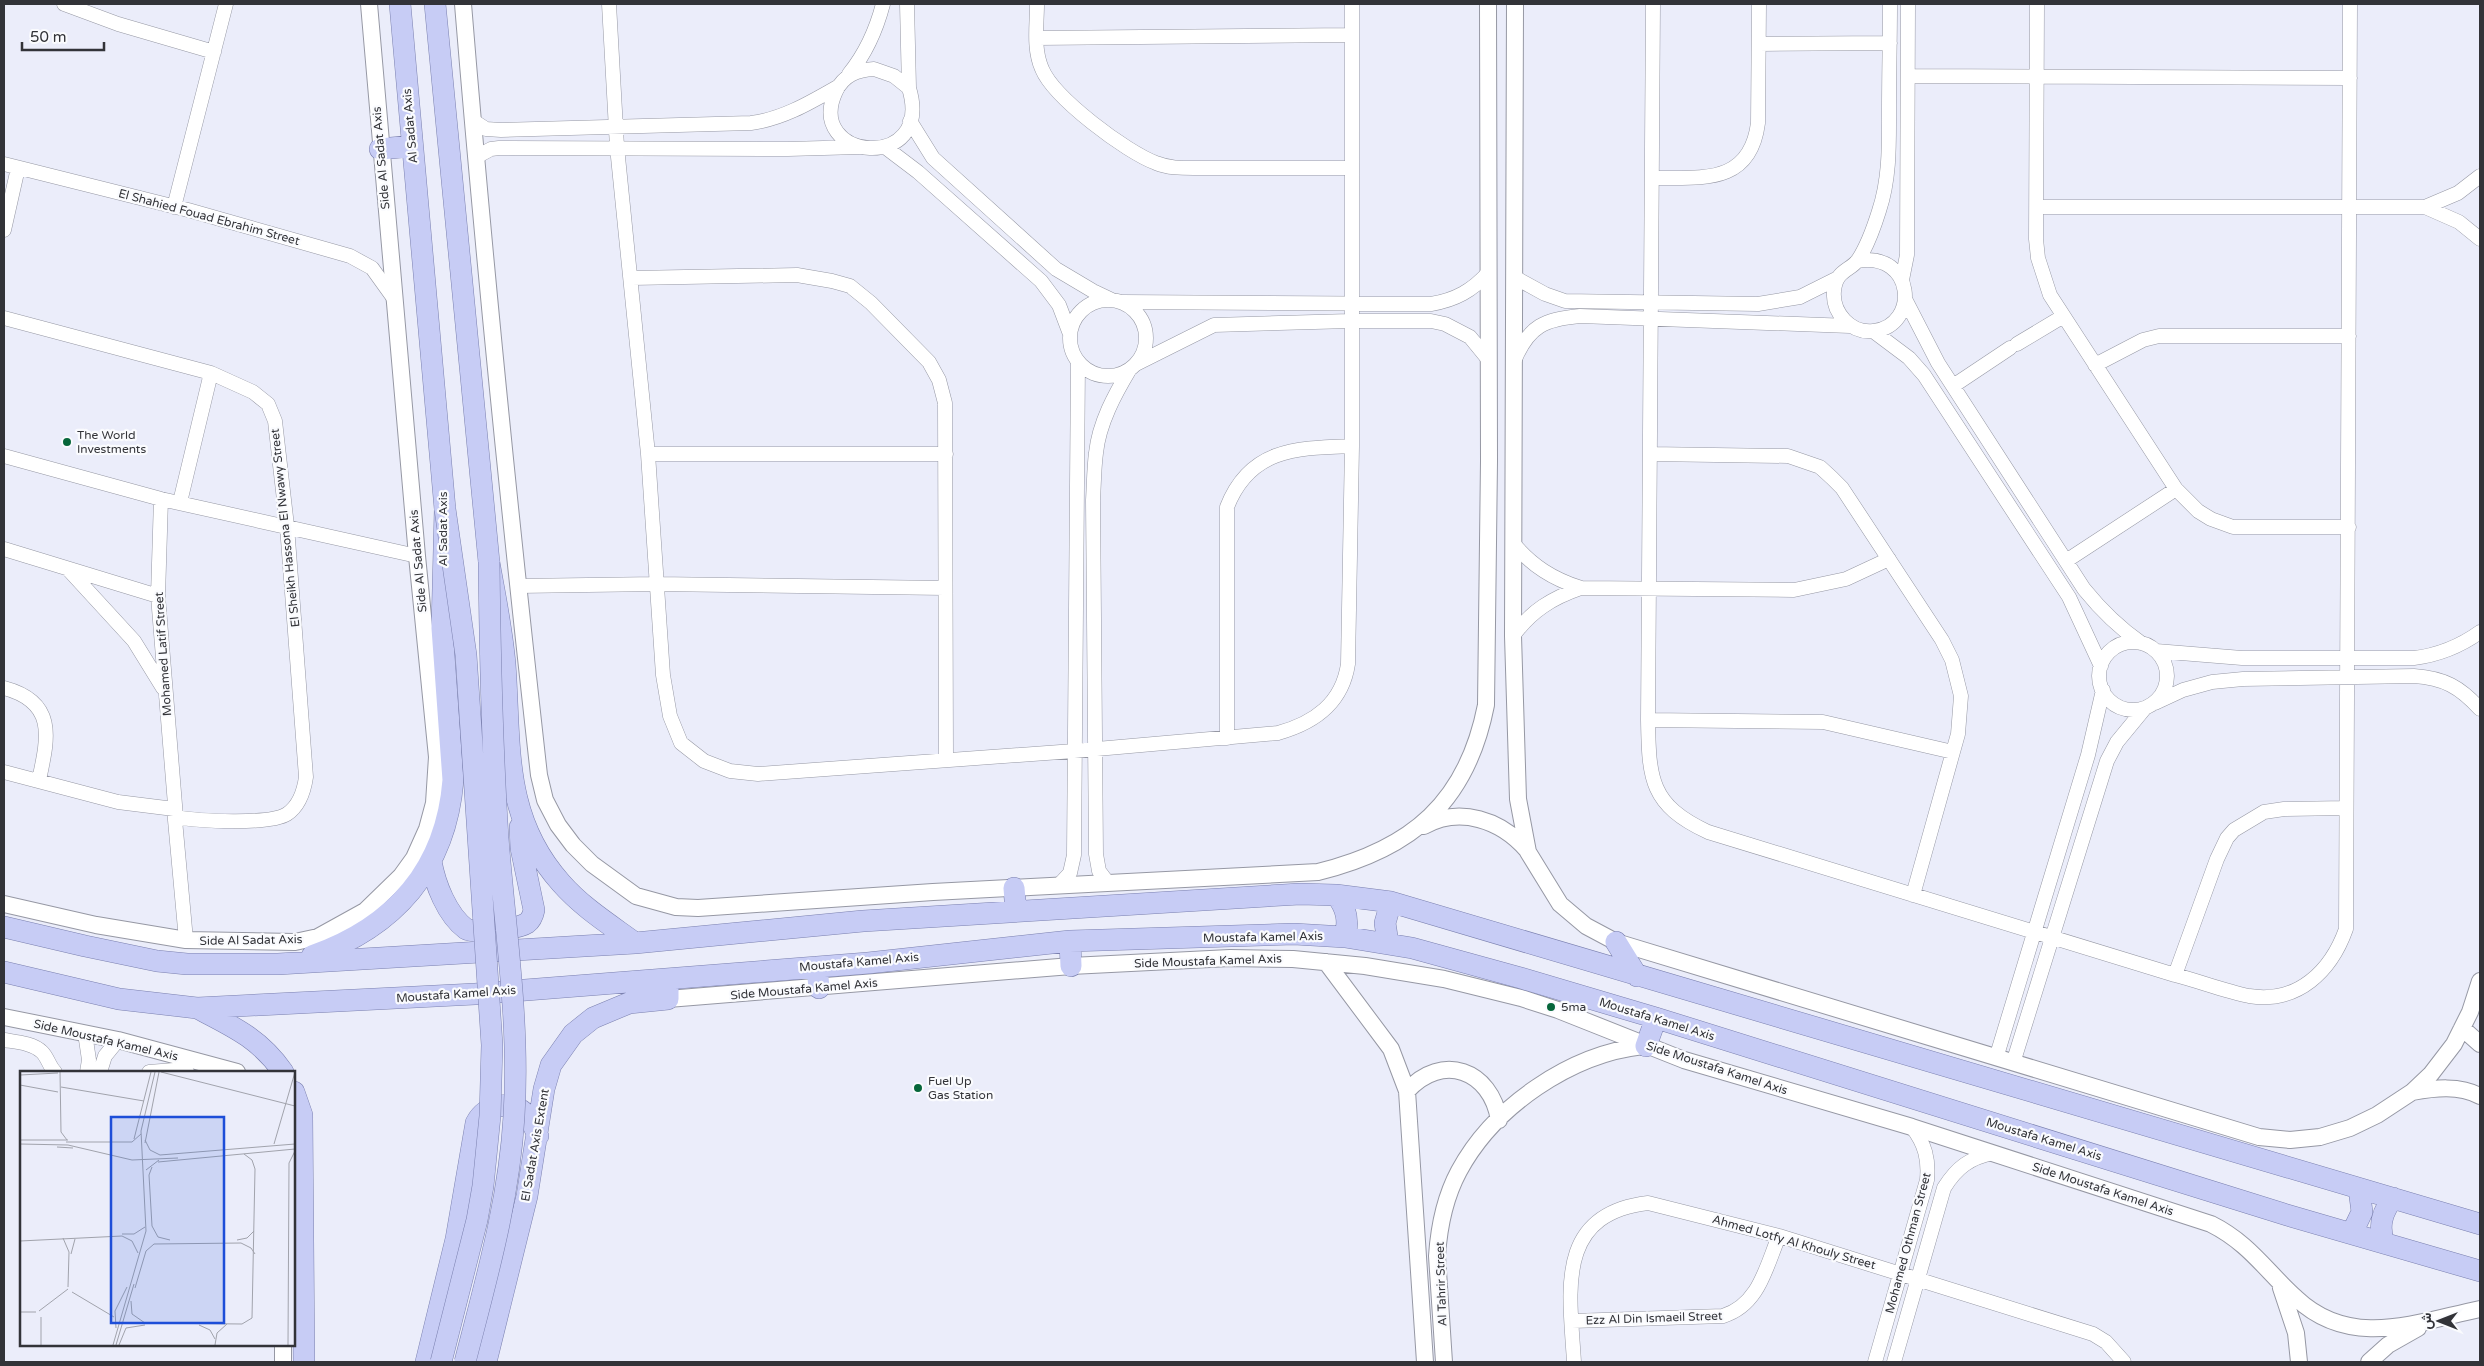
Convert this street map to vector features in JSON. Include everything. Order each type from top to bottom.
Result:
[{"type":"main road","name":"Al Sadat Axis","points":[[278,964],[326,951],[354,938],[378,922],[403,901],[431,861],[447,822],[453,780],[442,628],[445,509],[400,4]]},
{"type":"main road","points":[[435,4],[489,562],[503,646],[512,774],[516,800],[520,814],[534,844],[560,882],[594,915],[635,943]]},
{"type":"main road","points":[[380,149],[412,146]]},
{"type":"main road","points":[[441,1362],[480,1203],[490,1116],[492,1045],[466,655],[445,509]]},
{"type":"main road","points":[[465,1362],[500,1225],[511,1154],[516,1081],[516,1044],[498,836],[490,653],[489,562]]},
{"type":"main road","points":[[431,861],[441,895],[466,929],[478,932],[524,925],[530,919],[534,910],[521,848],[520,814]]},
{"type":"main road","points":[[1014,888],[1016,911]]},
{"type":"main road","points":[[4,926],[84,946],[157,961],[187,964],[278,964],[635,943],[863,921],[1016,911],[1300,894],[1336,895],[1390,902],[2480,1224]]},
{"type":"main road","points":[[1336,895],[1346,912],[1348,924],[1345,937]]},
{"type":"main road","points":[[1388,944],[1385,923],[1390,902]]},
{"type":"main road","name":"Moustafa Kamel Axis","points":[[4,972],[120,1000],[197,1008],[426,997],[668,989],[817,966],[1070,941],[1294,934],[1345,937],[1388,944],[1521,978],[1656,1018],[2352,1234],[2480,1271]]},
{"type":"main road","points":[[1070,941],[1071,966]]},
{"type":"main road","points":[[1616,942],[1638,976]]},
{"type":"main road","points":[[817,966],[819,988]]},
{"type":"main road","name":"El Sadat Axis Extent","points":[[486,1362],[524,1211],[538,1136],[544,1089],[551,1065],[573,1034],[593,1018],[616,1007],[668,989]]},
{"type":"main road","points":[[197,1008],[245,1033],[266,1050],[282,1071]]},
{"type":"main road","points":[[1646,1046],[1656,1018]]},
{"type":"main road","points":[[295,1095],[302,1115],[304,1362]]},
{"type":"main road","points":[[426,1362],[456,1239],[476,1123],[480,1116],[496,1107],[515,1108],[531,1120],[538,1136]]},
{"type":"main road","points":[[2352,1234],[2362,1212],[2359,1188]]},
{"type":"main road","points":[[2384,1243],[2381,1222],[2385,1209],[2393,1198]]},
{"type":"street","points":[[64,4],[118,24],[214,52]]},
{"type":"street","points":[[174,207],[226,4]]},
{"type":"street","name":"Side Al Sadat Axis","points":[[186,940],[295,942],[318,937],[365,911],[400,876],[414,858],[427,829],[434,803],[437,757],[380,149],[369,4]]},
{"type":"street","points":[[463,4],[472,120],[518,586],[539,775],[545,800],[558,826],[573,845],[592,864],[636,896],[676,906],[698,908],[1014,888],[1318,872],[1377,854],[1415,830],[1445,818],[1476,818],[1506,830],[1528,852],[1560,904],[1586,926],[1616,942],[2014,1060],[2259,1136],[2290,1140],[2335,1133],[2364,1122],[2412,1092],[2432,1074],[2462,1028],[2480,981]]},
{"type":"street","points":[[609,4],[617,147],[632,278],[648,454],[664,675],[670,716],[681,743],[704,761],[730,771],[758,774],[946,759],[1094,750],[1278,734],[1299,727],[1324,711],[1342,689],[1348,664],[1352,446],[1350,321],[1352,4]]},
{"type":"street","points":[[859,147],[840,135],[835,125],[832,103],[839,86],[866,52],[878,25],[883,4]]},
{"type":"street","points":[[476,157],[491,149],[499,148],[788,149],[859,147],[872,149],[885,147],[896,142],[904,133],[910,121],[912,111],[908,88],[907,4]]},
{"type":"street","points":[[1037,4],[1038,60],[1043,71],[1054,86],[1094,124],[1135,153],[1154,163],[1194,168],[1350,168]]},
{"type":"street","points":[[1415,830],[1446,800],[1461,778],[1481,730],[1486,704],[1489,461],[1488,4]]},
{"type":"street","points":[[1515,4],[1513,636],[1518,799],[1528,852]]},
{"type":"street","points":[[1653,4],[1648,720],[1648,762],[1652,780],[1667,804],[1687,822],[1708,832],[2249,996],[2268,997],[2289,993],[2309,983],[2326,968],[2339,950],[2346,929],[2348,903],[2346,657],[2349,527],[2350,4]]},
{"type":"street","points":[[1652,178],[1722,175],[1737,167],[1748,155],[1756,140],[1758,124],[1759,4]]},
{"type":"street","points":[[1857,261],[1873,227],[1886,182],[1890,4]]},
{"type":"street","points":[[1908,4],[1907,255],[1902,280],[1905,299],[1926,342],[1953,386],[2066,561],[2100,610],[2119,628],[2156,651],[2213,657],[2414,658],[2433,656],[2452,650],[2480,632]]},
{"type":"street","points":[[2038,4],[2038,258],[2047,286],[2062,317],[2176,489],[2198,511],[2211,519],[2233,528],[2349,527]]},
{"type":"street","points":[[1037,38],[1351,35]]},
{"type":"street","points":[[1759,44],[1890,42]]},
{"type":"street","points":[[849,74],[863,70],[884,71],[908,88]]},
{"type":"street","points":[[1908,76],[2350,78]]},
{"type":"street","points":[[472,120],[486,129],[493,130],[617,128],[764,121],[790,112],[839,86]]},
{"type":"street","points":[[910,121],[933,158],[1056,268],[1092,291],[1117,301],[1138,315],[1146,335],[1142,355],[1133,366],[1105,417],[1096,452],[1094,500],[1096,854],[1099,871],[1108,883]]},
{"type":"street","points":[[885,147],[918,172],[1040,280],[1058,305],[1070,334],[1073,353],[1078,362],[1097,375],[1114,375],[1214,325],[1431,321],[1445,324],[1470,338],[1488,359]]},
{"type":"street","name":"El Shahied Fouad Ebrahim Street","points":[[4,164],[174,207],[357,258],[377,273],[395,300]]},
{"type":"street","points":[[4,230],[18,168]]},
{"type":"street","points":[[2037,207],[2425,207],[2458,193],[2480,176]]},
{"type":"street","points":[[2425,207],[2459,222],[2480,240]]},
{"type":"street","points":[[1850,326],[1840,316],[1835,304],[1834,291],[1838,278],[1846,268],[1857,261],[1870,259],[1883,262],[1894,269],[1902,280]]},
{"type":"street","points":[[1070,334],[1074,320],[1084,308],[1097,301],[1351,304],[1444,302],[1469,291],[1489,272]]},
{"type":"street","points":[[632,278],[797,275],[832,280],[850,286],[871,303],[919,350],[934,370],[942,388],[945,403],[946,759]]},
{"type":"street","points":[[1514,277],[1545,294],[1565,300],[1758,304],[1779,302],[1806,294],[1838,278]]},
{"type":"street","points":[[1514,362],[1528,335],[1543,323],[1558,318],[1580,316],[1850,326],[1861,330],[1873,331],[1885,328],[1895,321],[1902,311],[1905,299]]},
{"type":"street","points":[[1953,386],[2062,317]]},
{"type":"street","name":"El Sheikh Hassona El Nwawy Street","points":[[4,318],[211,373],[253,392],[268,404],[275,421],[287,526],[305,769],[303,792],[292,810],[285,815],[272,819],[222,821],[118,802],[4,772]]},
{"type":"street","points":[[1873,331],[1909,358],[1924,375],[2069,597],[2101,666]]},
{"type":"street","points":[[2095,365],[2143,340],[2159,336],[2350,336]]},
{"type":"street","points":[[1058,886],[1070,873],[1074,855],[1078,362]]},
{"type":"street","points":[[180,502],[211,373]]},
{"type":"street","points":[[1227,738],[1228,508],[1232,495],[1246,476],[1276,454],[1314,448],[1352,446]]},
{"type":"street","points":[[648,454],[946,454]]},
{"type":"street","points":[[1650,454],[1788,456],[1820,468],[1842,488],[1942,640],[1958,678],[1961,715],[1953,752],[1913,894]]},
{"type":"street","points":[[4,456],[161,498],[417,556]]},
{"type":"street","points":[[1489,461],[1513,461]]},
{"type":"street","points":[[2066,561],[2176,489]]},
{"type":"street","name":"Mohamed Latif Street","points":[[161,498],[158,596],[186,940]]},
{"type":"street","points":[[1513,544],[1526,559],[1543,572],[1581,588]]},
{"type":"street","points":[[4,549],[158,596]]},
{"type":"street","points":[[1513,636],[1525,619],[1542,605],[1560,595],[1581,588],[1794,590],[1846,579],[1889,559]]},
{"type":"street","points":[[67,568],[134,641],[165,691]]},
{"type":"street","points":[[518,586],[657,584],[945,588]]},
{"type":"street","points":[[2141,643],[2130,642],[2117,647],[2106,657],[2101,666],[2100,678],[2103,690],[2116,705],[2135,710],[2150,706],[2182,690],[2212,682],[2243,679],[2346,676],[2435,678],[2454,686],[2480,709]]},
{"type":"street","points":[[2014,1060],[2107,761],[2126,730],[2162,694],[2166,683],[2167,671],[2163,660],[2156,651]]},
{"type":"street","points":[[4,688],[19,693],[28,699],[39,709],[46,720],[46,748],[39,780]]},
{"type":"street","points":[[1997,1055],[2088,755],[2103,690]]},
{"type":"street","points":[[1648,720],[1823,722],[1953,752]]},
{"type":"street","points":[[2175,974],[2217,859],[2227,838],[2234,830],[2264,812],[2284,809],[2346,808]]},
{"type":"street","points":[[4,904],[96,925],[186,940]]},
{"type":"street","name":"Side Moustafa Kamel Axis","points":[[668,989],[819,988],[1071,966],[1238,958],[1293,959],[1405,972],[1492,990],[1558,1010],[1684,1060],[1912,1127],[2211,1224],[2239,1240],[2296,1298],[2317,1314],[2339,1324],[2363,1329],[2427,1323],[2480,1309]]},
{"type":"street","name":"Al Tahrir Street","points":[[1326,962],[1391,1049],[1407,1091],[1425,1362]]},
{"type":"street","name":"Side Moustafa Kamel Axis","points":[[4,1017],[118,1040],[233,1071]]},
{"type":"street","points":[[2462,1028],[2480,1044]]},
{"type":"street","points":[[85,1033],[89,1053],[87,1071]]},
{"type":"street","points":[[4,1040],[34,1047],[42,1052],[49,1066],[54,1071]]},
{"type":"street","points":[[100,1071],[105,1056],[118,1040]]},
{"type":"street","name":"Al Tahrir Street","points":[[1444,1362],[1437,1256],[1441,1221],[1450,1192],[1470,1153],[1499,1120],[1535,1091],[1574,1066],[1618,1049],[1646,1046]]},
{"type":"street","points":[[1407,1091],[1424,1075],[1435,1071],[1446,1070],[1468,1074],[1487,1088],[1493,1098],[1499,1120]]},
{"type":"street","points":[[162,1071],[180,1071]]},
{"type":"street","points":[[2412,1092],[2445,1088],[2461,1090],[2480,1096]]},
{"type":"street","name":"Mohamed Othman Street","points":[[1875,1362],[1927,1180],[1928,1166],[1921,1139],[1912,1127]]},
{"type":"street","name":"Mohamed Othman Street","points":[[1894,1362],[1944,1188],[1952,1174],[1964,1163],[1978,1156],[1993,1153]]},
{"type":"street","name":"Ahmed Lotfy Al Khouly Street","points":[[1574,1362],[1570,1293],[1574,1257],[1590,1230],[1616,1210],[1648,1203],[1779,1236],[2093,1334],[2106,1342],[2124,1362]]},
{"type":"street","name":"Ezz Al Din Ismaeil Street","points":[[1572,1321],[1723,1316],[1734,1313],[1751,1299],[1779,1236]]},
{"type":"street","points":[[2274,1274],[2287,1301],[2296,1333],[2299,1362]]},
{"type":"street","points":[[2369,1362],[2388,1345],[2427,1323]]},
{"type":"street","points":[[283,1346],[283,1362]]},
{"type":"place","name":"The World Investments","points":[[67,442]]},
{"type":"place","name":"5ma","points":[[1551,1007]]},
{"type":"place","name":"Fuel Up Gas Station","points":[[918,1088]]}]
